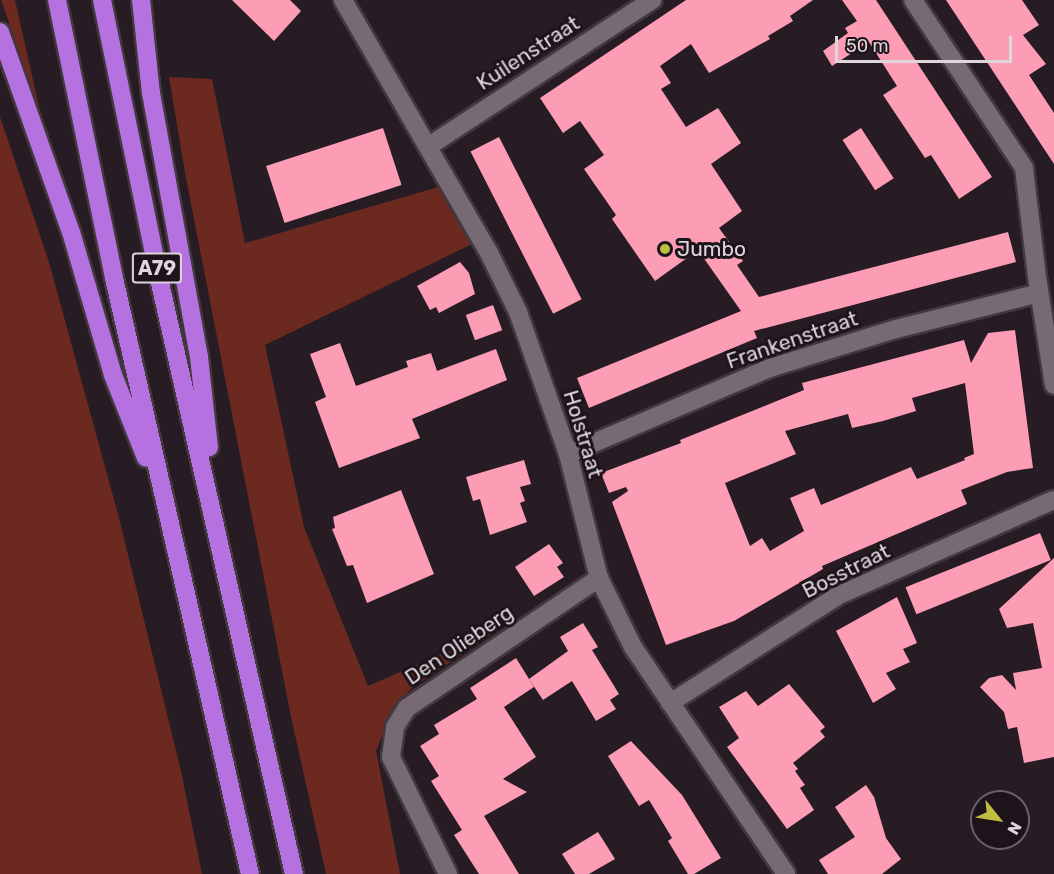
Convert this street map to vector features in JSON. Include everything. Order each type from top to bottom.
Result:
[{"type":"highway","name":"A79","points":[[57,0],[114,278],[250,874]]},
{"type":"highway","name":"A79","points":[[102,0],[160,282],[294,874]]},
{"type":"highway","name":"A79","points":[[141,0],[151,93],[198,357],[219,535]]},
{"type":"highway","name":"A79","points":[[0,32],[71,232],[114,375],[169,515]]},
{"type":"street","name":"Holstraat","points":[[343,0],[429,146],[489,253],[518,312],[568,454],[599,578],[633,647],[786,874]]},
{"type":"street","name":"Kuilenstraat","points":[[429,146],[652,0]]},
{"type":"street","points":[[913,0],[1024,168],[1039,292],[1051,342],[1054,385]]},
{"type":"street","name":"Frankenstraat","points":[[568,454],[770,368],[896,329],[1039,292]]},
{"type":"street","name":"Bosstraat","points":[[670,703],[837,596],[1054,500]]},
{"type":"street","name":"Den Olieberg","points":[[448,874],[391,756],[395,727],[407,708],[599,578]]},
{"type":"shaded area","points":[[1,0],[15,0],[40,111]]},
{"type":"shaded area","points":[[169,77],[212,79],[245,243],[442,186],[474,243],[265,345],[304,527],[368,686],[499,629],[411,689],[394,706],[376,751],[400,874],[326,874],[291,717],[185,173]]},
{"type":"shaded area","points":[[0,117],[49,262],[119,518],[181,771],[202,874],[0,874]]},
{"type":"building","points":[[232,0],[290,0],[301,11],[274,41]]},
{"type":"building","points":[[686,0],[813,0],[790,16],[793,21],[768,36],[770,39],[709,73],[691,44],[660,66],[671,83],[661,89],[686,127],[718,108],[741,143],[711,164],[742,211],[719,228],[743,261],[737,265],[759,297],[1008,232],[1016,262],[754,331],[757,338],[589,408],[577,378],[741,311],[698,250],[655,281],[612,219],[616,215],[584,169],[604,155],[580,121],[563,133],[540,98]]},
{"type":"building","points":[[842,0],[876,0],[992,177],[959,199],[931,155],[925,158],[883,95],[897,86],[869,42],[832,66],[823,51],[848,33],[845,28],[857,21]]},
{"type":"building","points":[[946,0],[1022,0],[1039,25],[1023,35],[1046,64],[1029,75],[1054,113],[1054,164]]},
{"type":"building","points":[[383,128],[402,185],[285,223],[266,166]]},
{"type":"building","points":[[861,128],[894,178],[875,190],[843,140]]},
{"type":"building","points":[[499,137],[582,299],[553,314],[470,152]]},
{"type":"building","points":[[460,262],[469,273],[475,294],[439,313],[436,307],[430,310],[417,286]]},
{"type":"building","points":[[493,305],[502,330],[475,340],[466,315]]},
{"type":"building","points":[[1015,330],[1033,468],[1007,472],[961,490],[967,504],[822,566],[823,569],[734,621],[666,645],[612,502],[628,491],[626,487],[609,493],[601,473],[681,443],[680,440],[804,390],[802,383],[964,340],[971,363],[988,333]],"holes":[[[965,383],[974,454],[964,458],[965,460],[917,479],[911,467],[821,505],[814,488],[790,498],[804,531],[770,551],[762,538],[750,546],[725,483],[796,454],[785,431],[848,414],[852,428],[883,421],[916,411],[912,398]]]},
{"type":"building","points":[[340,343],[356,386],[408,367],[406,361],[431,353],[437,371],[496,349],[507,380],[412,419],[420,438],[339,468],[315,402],[326,397],[310,354]]},
{"type":"building","points":[[524,460],[531,484],[520,487],[525,501],[520,503],[527,522],[490,535],[480,499],[473,501],[466,477]]},
{"type":"building","points":[[401,490],[434,574],[367,603],[353,565],[347,566],[332,529],[335,528],[333,517]]},
{"type":"building","points":[[1040,533],[1051,560],[916,614],[906,587]]},
{"type":"building","points":[[549,544],[563,563],[557,567],[564,577],[534,596],[515,567]]},
{"type":"building","points":[[1054,558],[1054,757],[1024,763],[1017,727],[1008,729],[1004,712],[980,687],[989,678],[1002,675],[1016,690],[1013,673],[1042,668],[1033,623],[1007,628],[999,609]]},
{"type":"building","points":[[897,597],[917,643],[903,649],[910,662],[886,673],[896,689],[873,703],[836,631]]},
{"type":"building","points":[[583,623],[598,647],[592,650],[619,694],[610,700],[616,709],[596,721],[572,681],[543,700],[529,679],[568,651],[560,637]]},
{"type":"building","points":[[516,658],[534,687],[504,707],[536,757],[503,779],[527,792],[484,816],[519,874],[479,874],[454,835],[462,830],[431,781],[439,776],[420,746],[439,734],[434,725],[477,699],[470,688]]},
{"type":"building","points":[[789,684],[825,727],[820,731],[825,737],[793,763],[798,769],[795,771],[805,785],[800,788],[814,810],[787,829],[727,747],[739,738],[719,707],[746,691],[758,706]]},
{"type":"building","points":[[631,741],[682,795],[721,858],[694,874],[688,874],[668,841],[672,838],[649,800],[639,806],[608,756]]},
{"type":"building","points":[[866,785],[874,797],[886,838],[901,859],[882,874],[828,874],[819,860],[855,837],[835,807]]},
{"type":"building","points":[[598,832],[615,859],[589,874],[575,874],[562,854]]},
{"type":"place","name":"Jumbo","points":[[665,249]]}]
